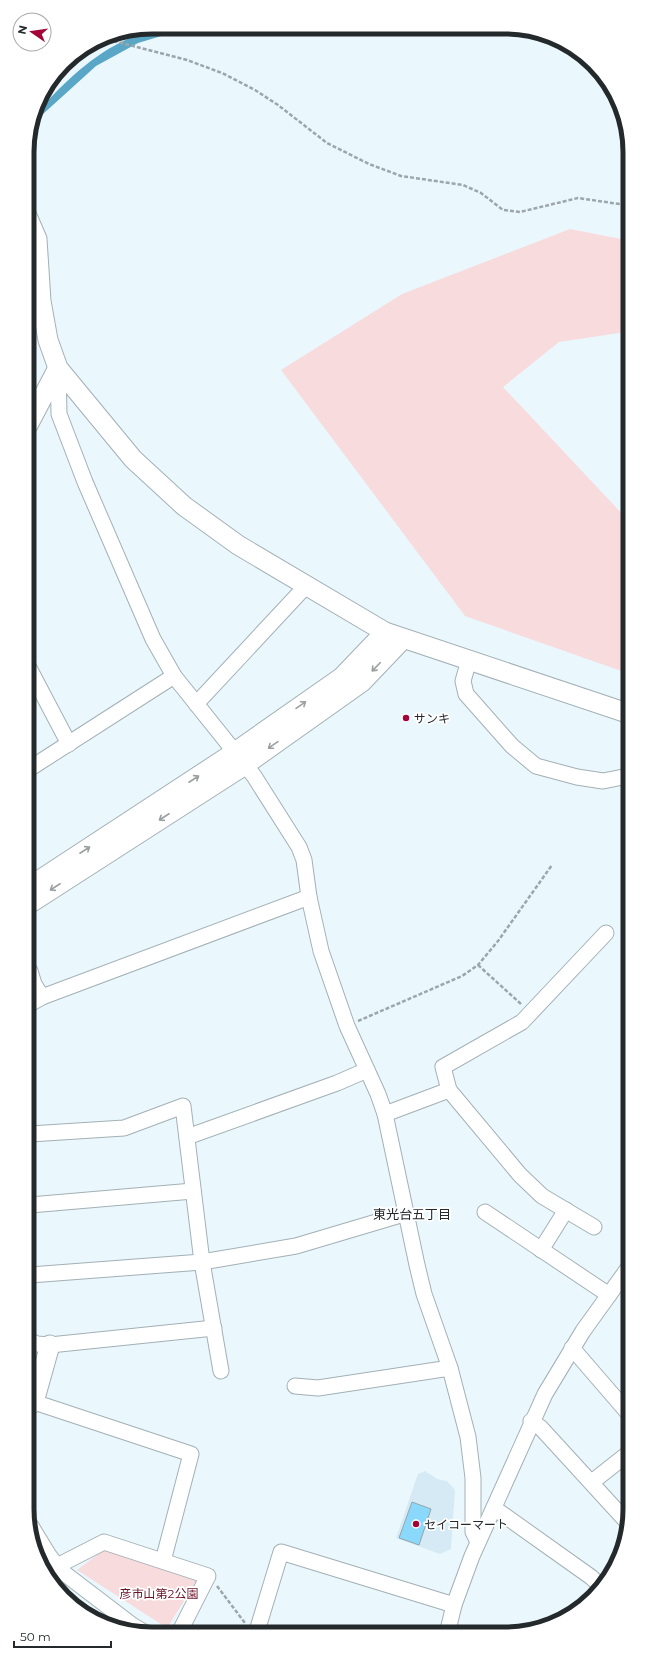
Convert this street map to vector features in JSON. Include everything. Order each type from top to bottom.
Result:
[{"type":"street","points":[[34,231],[37,238],[42,301],[48,340],[58,368],[59,414],[85,482],[150,632],[174,676],[240,758],[299,847],[304,860],[308,897],[321,951],[346,1026],[367,1070],[385,1114],[424,1294],[450,1368],[468,1437],[473,1478],[473,1532],[478,1542]]},
{"type":"street","points":[[34,414],[58,368]]},
{"type":"street","points":[[58,368],[133,459],[184,506],[217,531],[306,586],[385,632],[623,711]]},
{"type":"street","points":[[196,704],[306,586]]},
{"type":"street","points":[[34,901],[240,758],[342,677],[385,632]]},
{"type":"street","points":[[34,884],[362,682],[403,639]]},
{"type":"street","points":[[469,660],[463,681],[466,694],[512,746],[536,766],[577,777],[603,780],[623,777]]},
{"type":"street","points":[[34,766],[174,676]]},
{"type":"street","points":[[34,678],[69,744]]},
{"type":"street","points":[[34,984],[36,1000],[308,897]]},
{"type":"street","points":[[594,1226],[542,1196],[520,1175],[449,1090],[442,1067],[522,1022],[606,933]]},
{"type":"street","points":[[187,1137],[337,1083],[367,1070]]},
{"type":"street","points":[[385,1114],[449,1090]]},
{"type":"street","points":[[34,1136],[124,1128],[183,1106],[202,1262],[221,1371]]},
{"type":"street","points":[[34,1205],[193,1191]]},
{"type":"street","points":[[541,1250],[566,1210]]},
{"type":"street","points":[[485,1212],[608,1295]]},
{"type":"street","points":[[34,1275],[202,1262],[296,1246],[407,1213]]},
{"type":"street","points":[[449,1627],[454,1605],[478,1542],[531,1421],[556,1372],[623,1275]]},
{"type":"street","points":[[34,1343],[50,1345],[214,1328]]},
{"type":"street","points":[[34,1397],[50,1345]]},
{"type":"street","points":[[572,1348],[623,1406]]},
{"type":"street","points":[[295,1386],[318,1388],[450,1368]]},
{"type":"street","points":[[34,1404],[192,1454],[163,1561]]},
{"type":"street","points":[[531,1421],[541,1428],[623,1517]]},
{"type":"street","points":[[592,1482],[623,1458]]},
{"type":"street","points":[[494,1508],[597,1583]]},
{"type":"street","points":[[37,1535],[57,1566],[129,1625]]},
{"type":"street","points":[[57,1566],[104,1542],[208,1576],[182,1627]]},
{"type":"street","points":[[254,1627],[280,1552],[454,1605]]},
{"type":"path","points":[[112,41],[187,60],[222,73],[278,104],[327,142],[369,164],[401,176],[467,186],[481,193],[503,210],[520,212],[578,198],[623,205]]},
{"type":"path","points":[[346,1026],[462,976],[478,965],[498,941],[552,865]]},
{"type":"path","points":[[478,965],[530,1013]]},
{"type":"path","points":[[208,1576],[251,1627]]},
{"type":"shaded area","points":[[425,1471],[437,1479],[447,1481],[455,1490],[451,1549],[440,1554],[396,1538],[418,1474]]},
{"type":"green space","points":[[570,229],[623,239],[623,332],[559,342],[503,387],[623,515],[623,672],[465,616],[281,370],[402,294]]},
{"type":"green space","name":"彦市山第2公園","points":[[105,1549],[198,1579],[168,1627],[165,1627],[77,1570]]},
{"type":"water","points":[[168,34],[138,43],[96,66],[39,117],[44,104],[67,81],[103,52],[137,35]]},
{"type":"building","name":"セイコーマート","points":[[412,1502],[431,1509],[419,1545],[399,1538]]},
{"type":"place","name":"サンキ","points":[[406,718]]},
{"type":"place","name":"セイコーマート","points":[[416,1524]]},
{"type":"district","name":"東光台五丁目","points":[[412,1214]]}]
